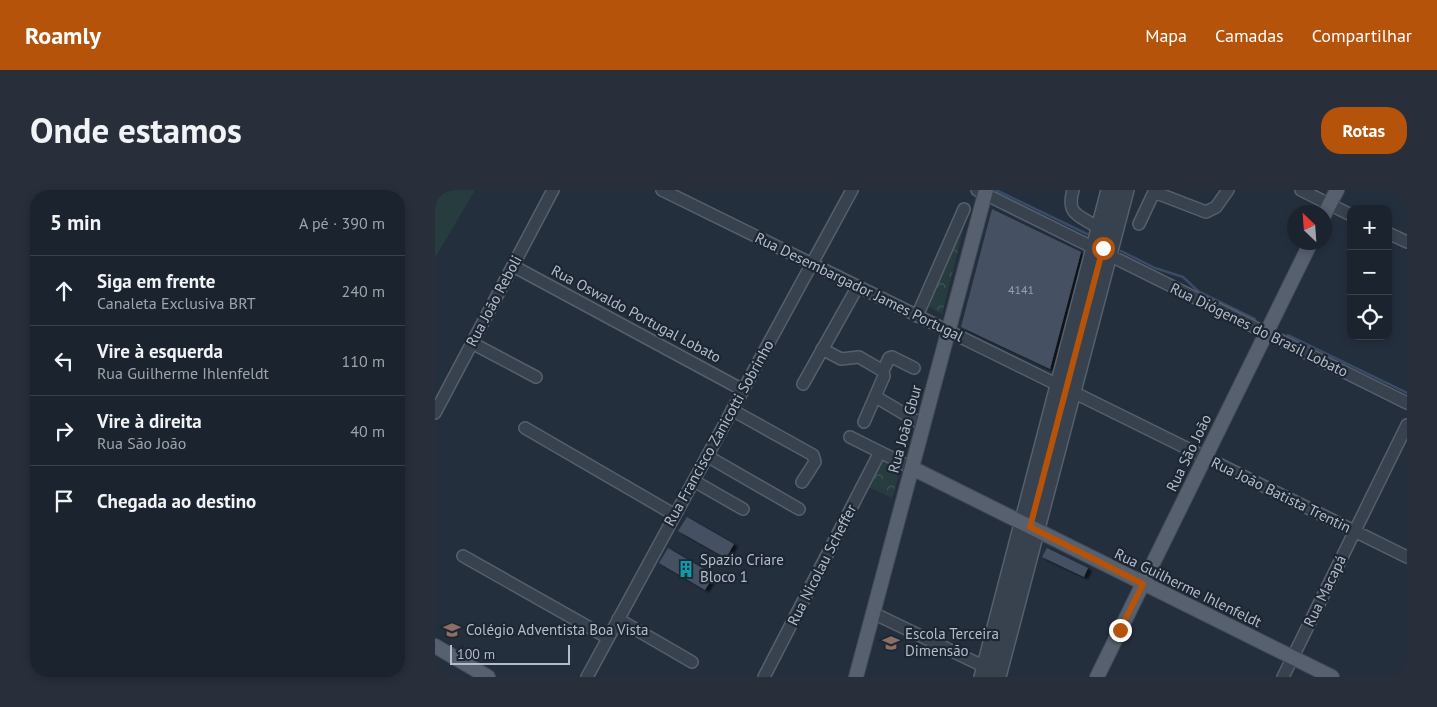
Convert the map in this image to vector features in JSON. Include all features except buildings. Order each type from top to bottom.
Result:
[{"type":"main road","points":[[1330,205],[1337,190]]},
{"type":"main road","name":"Rua João Gbur","points":[[856,677],[948,331],[983,191]]},
{"type":"main road","name":"Rua São João","points":[[1097,677],[1307,250]]},
{"type":"main road","points":[[912,468],[1029,527]]},
{"type":"main road","name":"Rua Guilherme Ihlenfeldt","points":[[1029,527],[1332,677]]},
{"type":"main road","points":[[435,646],[488,677]]},
{"type":"street","name":"Rua João Reboli","points":[[435,413],[553,190]]},
{"type":"street","name":"Rua Desembargador James Portugal","points":[[662,190],[1056,384]]},
{"type":"street","name":"Rua Francisco Zanicotti Sobrinho","points":[[587,677],[852,190]]},
{"type":"street","points":[[1073,190],[1069,202],[1073,212],[1097,227]]},
{"type":"street","points":[[999,676],[1056,384],[1107,190]]},
{"type":"street","points":[[1029,527],[1118,190]]},
{"type":"street","points":[[873,613],[981,671],[1075,393],[1128,190]]},
{"type":"street","points":[[1139,224],[1155,191],[1206,212],[1215,207],[1228,190]]},
{"type":"street","points":[[1301,190],[1320,205]]},
{"type":"street","points":[[983,191],[1092,247]]},
{"type":"street","points":[[917,316],[964,209]]},
{"type":"street","points":[[1332,211],[1347,214]]},
{"type":"street","points":[[1392,235],[1407,242]]},
{"type":"street","name":"Rua Diógenes do Brasil Lobato","points":[[1111,256],[1407,403]]},
{"type":"street","name":"Rua Oswaldo Portugal Lobato","points":[[513,266],[743,390]]},
{"type":"street","points":[[803,384],[857,286]]},
{"type":"street","points":[[1069,336],[1089,300]]},
{"type":"street","points":[[472,343],[536,377]]},
{"type":"street","points":[[822,349],[841,359],[859,357],[883,371]]},
{"type":"street","points":[[864,422],[876,397],[884,376],[883,371],[889,358],[892,357],[914,368]]},
{"type":"street","name":"Rua João Batista Trentin","points":[[1075,393],[1407,557]]},
{"type":"street","points":[[876,397],[923,425]]},
{"type":"street","points":[[732,410],[813,455],[815,462],[803,482]]},
{"type":"street","name":"Rua Macapá","points":[[1283,677],[1407,425]]},
{"type":"street","points":[[525,428],[675,515]]},
{"type":"street","points":[[850,437],[912,468]]},
{"type":"street","name":"Rua Nicolau Scheffer","points":[[764,677],[880,452]]},
{"type":"street","points":[[707,456],[799,508]]},
{"type":"street","points":[[693,481],[743,509]]},
{"type":"street","points":[[463,556],[608,638]]},
{"type":"street","points":[[618,619],[692,662]]},
{"type":"green space","points":[[435,190],[475,190],[435,258]]},
{"type":"green space","points":[[966,218],[942,314],[927,306]]},
{"type":"green space","points":[[881,460],[901,468],[892,498],[867,486]]},
{"type":"waterway","points":[[996,190],[1087,234]]},
{"type":"waterway","points":[[1121,251],[1155,268],[1183,277],[1198,291],[1255,319]]},
{"type":"waterway","points":[[1288,335],[1407,393]]},
{"type":"place","name":"Spazio Criare Bloco 1","points":[[686,569]]},
{"type":"place","name":"Colégio Adventista Boa Vista","points":[[452,630]]},
{"type":"place","name":"Escola Terceira Dimensão","points":[[891,643]]},
{"type":"route","points":[[1103,248],[1030,527],[1143,584],[1120,630]]}]
